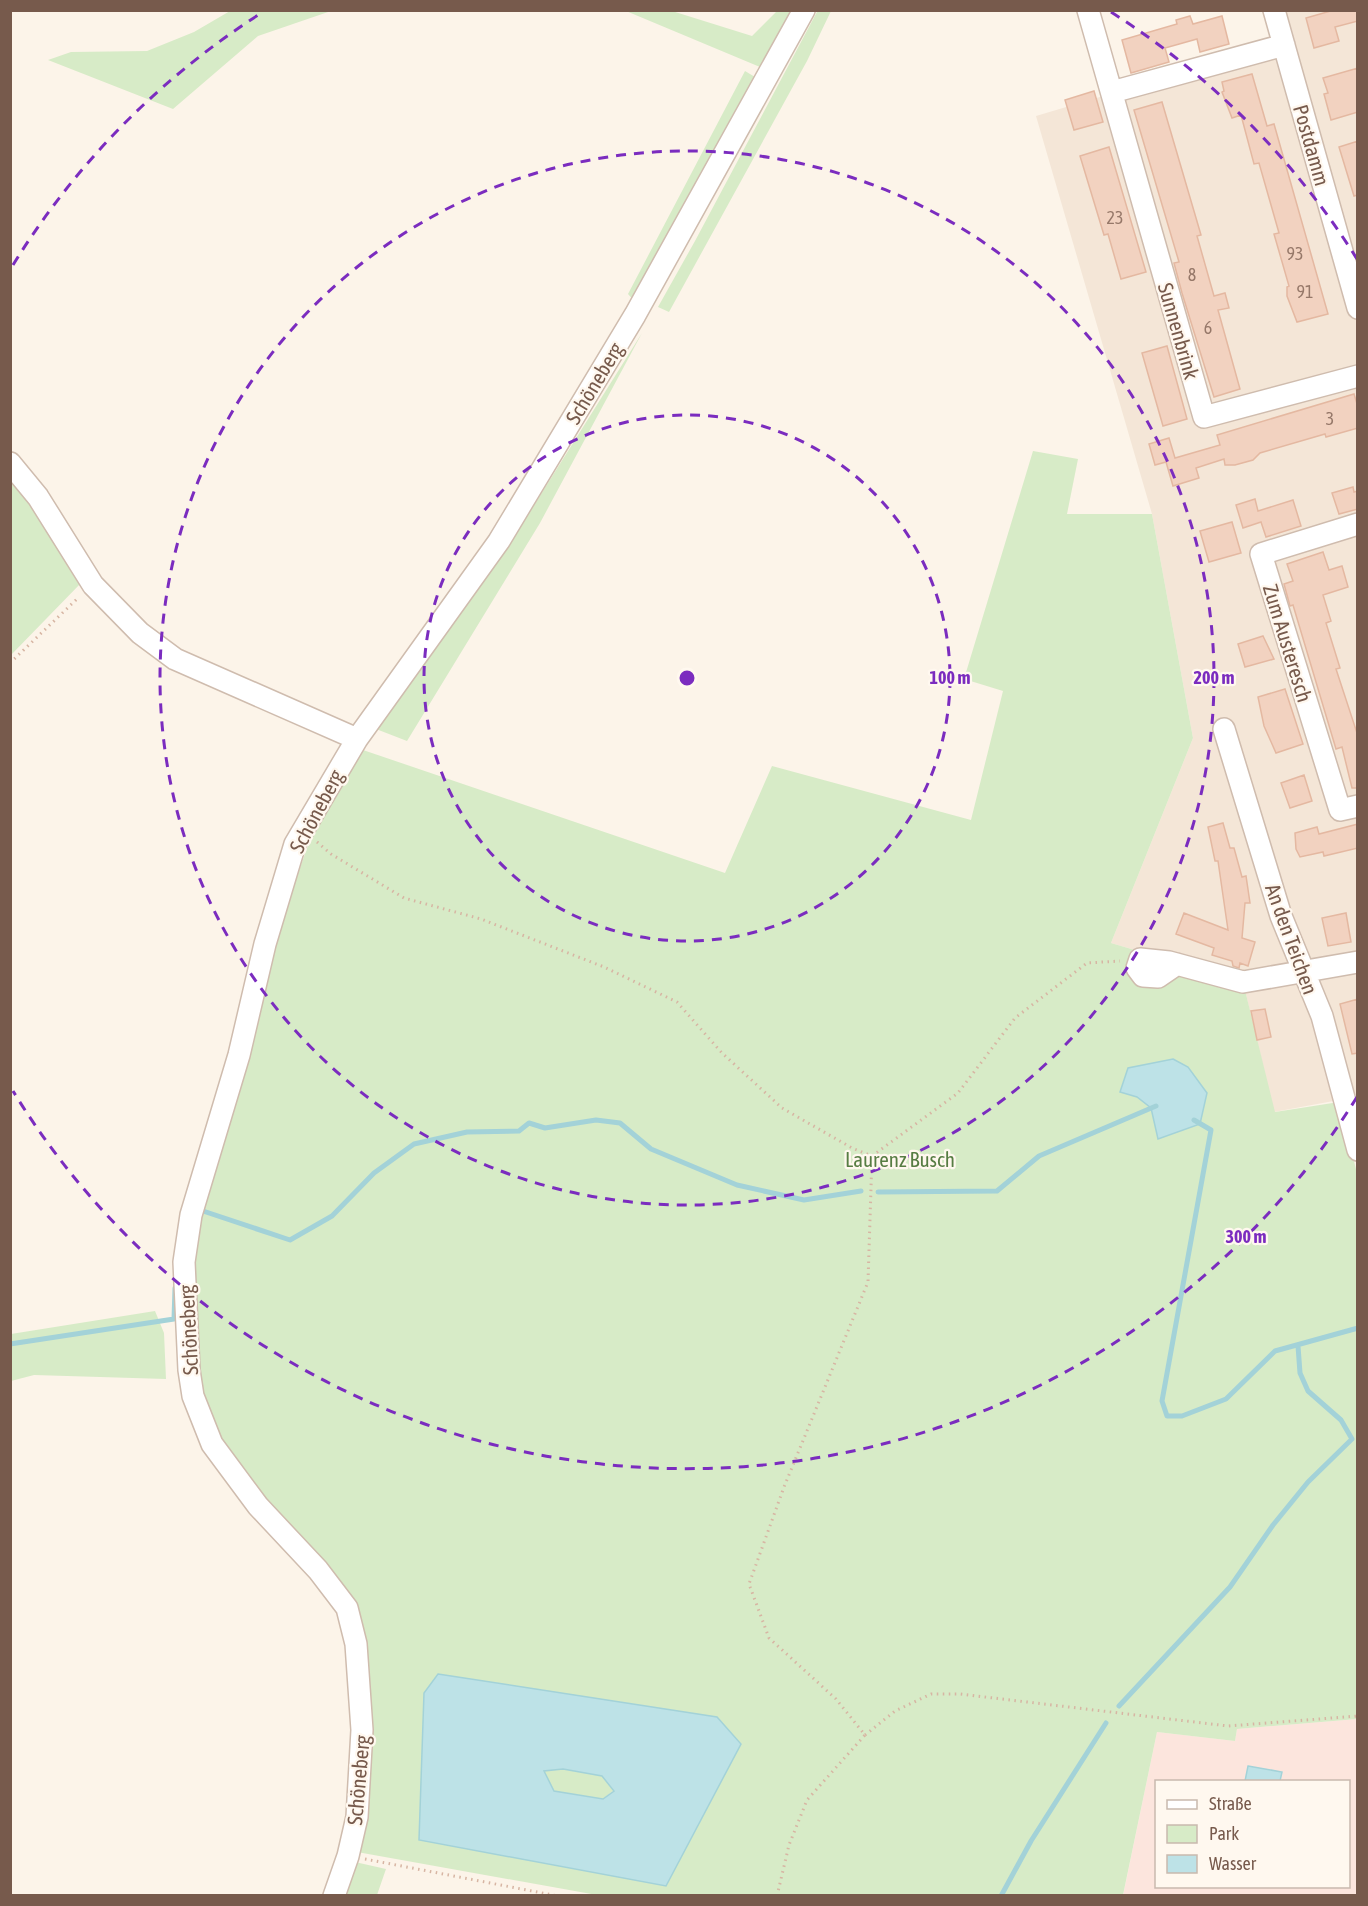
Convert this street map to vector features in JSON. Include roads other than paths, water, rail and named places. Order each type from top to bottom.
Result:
[{"type":"street","name":"Schöneberg","points":[[334,1896],[348,1856],[357,1817],[362,1730],[357,1644],[347,1608],[318,1570],[258,1506],[212,1444],[193,1396],[189,1370],[184,1262],[191,1215],[239,1055],[265,944],[295,844],[302,829],[357,739],[499,541],[635,315],[804,10]]},
{"type":"street","name":"Sunnenbrink","points":[[1088,10],[1204,417],[1358,376]]},
{"type":"street","name":"Postdamm","points":[[1274,10],[1354,279],[1358,308]]},
{"type":"street","points":[[1112,92],[1284,45]]},
{"type":"street","points":[[10,463],[38,496],[93,585],[140,633],[175,659],[357,739]]},
{"type":"street","name":"Zum Austeresch","points":[[1358,524],[1261,554],[1340,810],[1358,806]]},
{"type":"street","name":"An den Teichen","points":[[1224,729],[1281,916],[1322,1016],[1358,1150]]},
{"type":"street","points":[[1140,959],[1137,968],[1143,976],[1158,977],[1178,964],[1243,982],[1358,962]]},
{"type":"water","points":[[1173,1059],[1188,1067],[1207,1093],[1200,1124],[1158,1139],[1151,1108],[1137,1097],[1120,1092],[1128,1068]]},
{"type":"water","points":[[438,1674],[717,1717],[741,1744],[666,1886],[419,1840],[424,1693]],"holes":[[[563,1769],[602,1776],[614,1791],[603,1799],[554,1791],[544,1771]]]},
{"type":"water","points":[[1248,1766],[1282,1772],[1280,1780],[1245,1780]]},
{"type":"waterway","points":[[878,1192],[997,1191],[1039,1156],[1156,1106]]},
{"type":"waterway","points":[[200,1210],[290,1240],[332,1216],[374,1173],[414,1144],[467,1132],[519,1131],[529,1123],[545,1128],[596,1120],[620,1123],[651,1149],[737,1185],[804,1200],[861,1191]]},
{"type":"waterway","points":[[1194,1120],[1211,1130],[1162,1401],[1167,1416],[1182,1416],[1226,1399],[1275,1351],[1358,1328]]},
{"type":"waterway","points":[[10,1344],[174,1319],[175,1288]]},
{"type":"waterway","points":[[1119,1706],[1230,1587],[1273,1525],[1308,1482],[1352,1439],[1341,1420],[1308,1391],[1300,1373],[1298,1346]]},
{"type":"waterway","points":[[1001,1896],[1031,1841],[1106,1723]]},
{"type":"park label","name":"Laurenz Busch","points":[[900,1159]]}]
